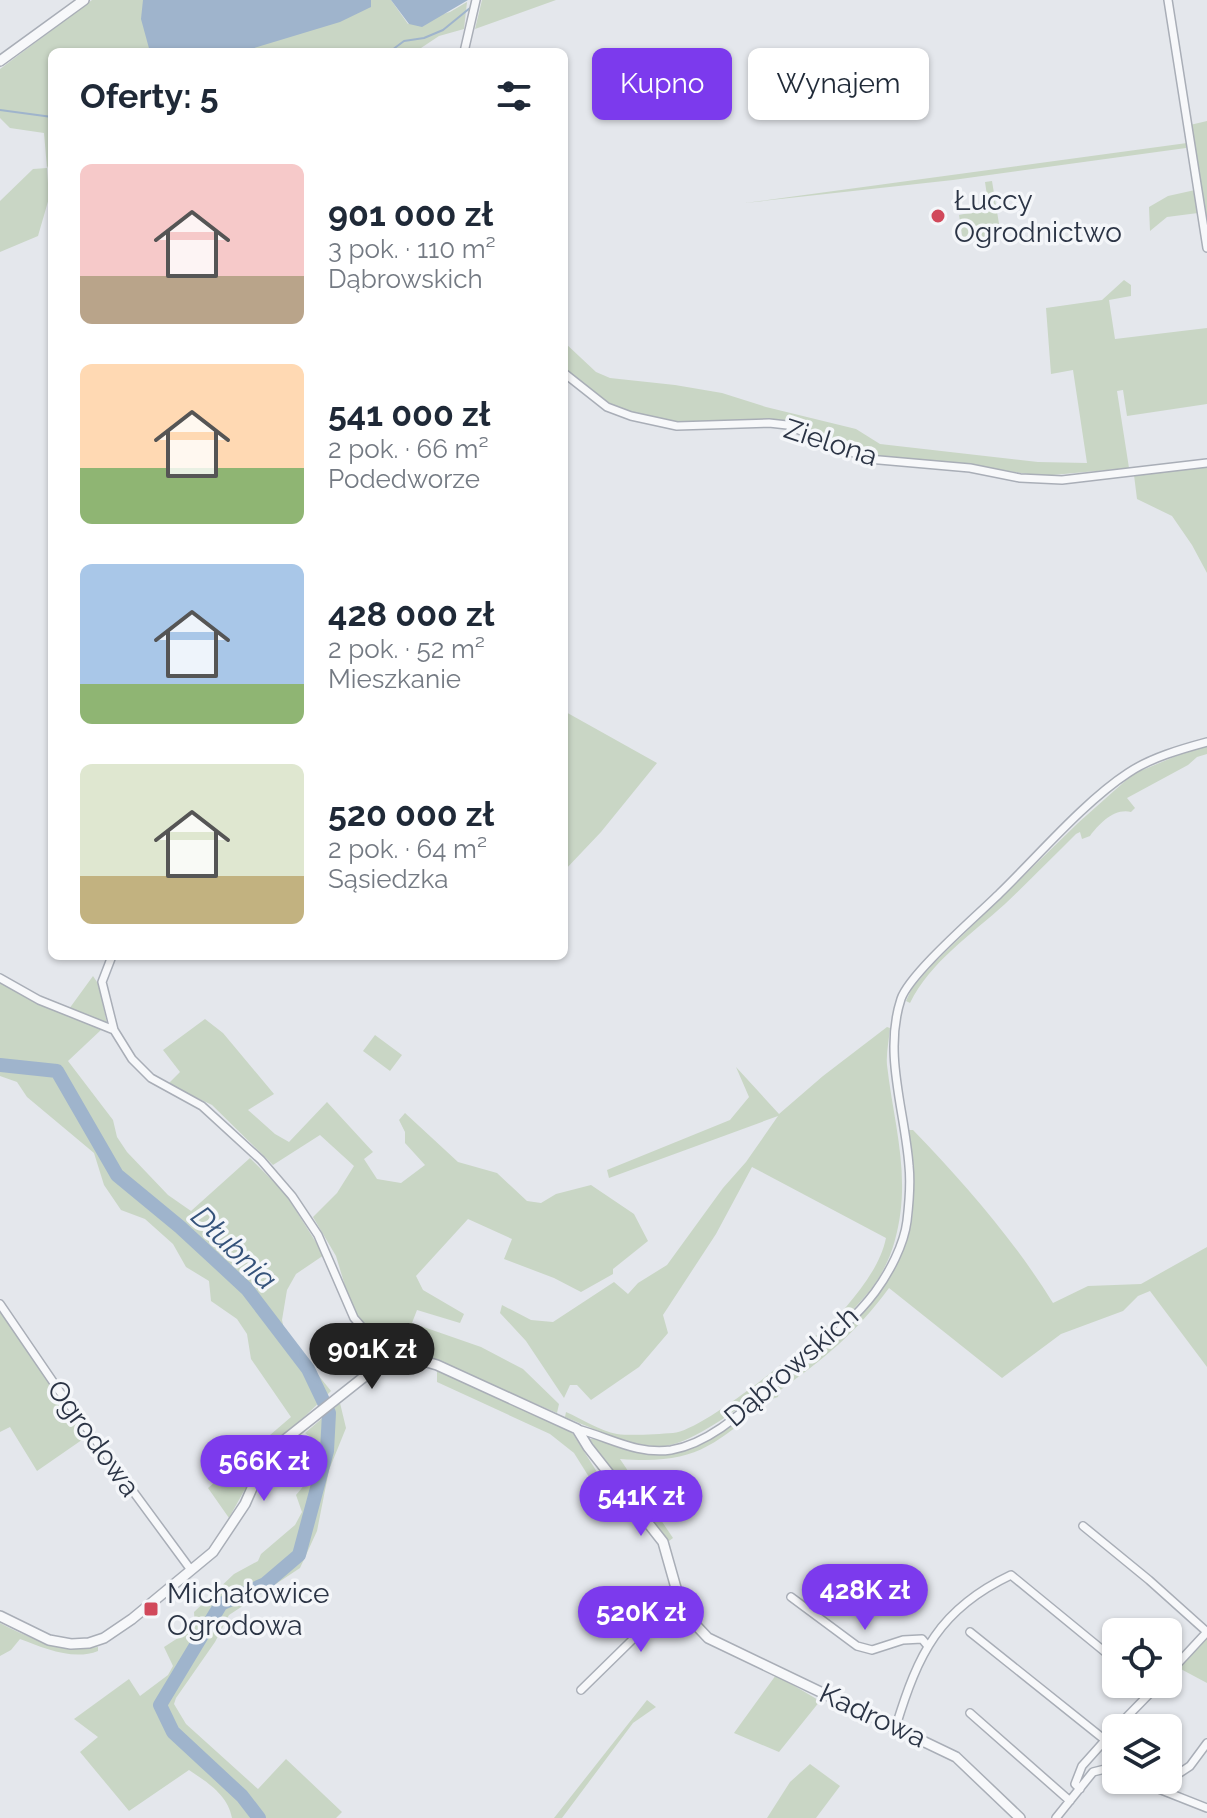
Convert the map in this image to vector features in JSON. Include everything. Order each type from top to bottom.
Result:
[{"type":"street","points":[[0,61],[84,0]]},
{"type":"street","points":[[465,48],[476,0]]},
{"type":"street","points":[[1168,0],[1207,248]]},
{"type":"street","name":"Zielona","points":[[568,376],[607,407],[631,416],[677,426],[787,425],[868,459],[970,468],[1043,480],[1207,463]]},
{"type":"street","name":"Dąbrowskich","points":[[390,1359],[410,1357],[437,1365],[577,1429],[653,1452],[693,1442],[730,1421],[843,1327],[875,1293],[893,1262],[907,1224],[910,1168],[893,1047],[894,1024],[902,995],[941,951],[1090,805],[1128,773],[1207,742]]},
{"type":"street","points":[[0,1616],[49,1640],[71,1644],[104,1638],[132,1619],[213,1552],[245,1504],[268,1458],[282,1442],[336,1397],[390,1359],[354,1318],[318,1235],[292,1196],[261,1160],[202,1106],[151,1078],[132,1059],[114,1030],[102,982],[110,960]]},
{"type":"street","points":[[0,978],[39,1000],[114,1030]]},
{"type":"street","name":"Ogrodowa","points":[[0,1304],[191,1570]]},
{"type":"street","points":[[577,1429],[596,1458],[663,1542],[678,1595],[581,1690]]},
{"type":"street","points":[[1083,1526],[1207,1632],[1182,1659]]},
{"type":"street","points":[[896,1726],[909,1682],[927,1645],[943,1623],[968,1601],[1011,1575],[1102,1650]]},
{"type":"street","name":"Kadrowa","points":[[678,1595],[692,1621],[708,1638],[956,1757],[1020,1818]]},
{"type":"street","points":[[791,1597],[857,1646],[872,1650],[903,1640],[922,1639],[927,1645]]},
{"type":"street","points":[[970,1632],[1102,1738]]},
{"type":"street","points":[[1130,1714],[1145,1698]]},
{"type":"street","points":[[970,1713],[1070,1801]]},
{"type":"street","points":[[1182,1771],[1190,1766],[1207,1743]]},
{"type":"street","points":[[1080,1789],[1075,1784],[1077,1776],[1102,1744]]},
{"type":"street","points":[[1056,1818],[1093,1772],[1102,1770]]},
{"type":"street","points":[[1172,1794],[1207,1808]]},
{"type":"green space","points":[[92,0],[391,0],[408,24],[450,12],[467,2],[464,29],[439,36],[421,48],[48,48],[47,168],[44,133],[10,128],[0,118],[0,69]]},
{"type":"green space","points":[[482,0],[556,0],[475,29]]},
{"type":"green space","points":[[1207,121],[1207,226],[1190,125]]},
{"type":"green space","points":[[1187,143],[1186,148],[953,180],[745,203]]},
{"type":"green space","points":[[47,168],[48,201],[38,236],[0,252],[0,201],[33,169]]},
{"type":"green space","points":[[992,181],[1001,236],[963,241],[959,215],[989,209],[985,182]]},
{"type":"green space","points":[[1195,190],[1198,213],[1167,217],[1150,231],[1149,207],[1168,196]]},
{"type":"green space","points":[[1124,280],[1131,285],[1131,296],[1109,300],[1115,339],[1207,328],[1207,404],[1127,416],[1123,390],[1117,391],[1129,468],[1042,476],[866,456],[791,424],[790,419],[786,418],[785,423],[661,421],[617,409],[568,373],[568,346],[596,372],[610,378],[722,393],[856,429],[880,444],[1038,462],[1087,463],[1073,370],[1051,374],[1046,308],[1102,300]]},
{"type":"green space","points":[[1207,467],[1207,573],[1172,516],[1137,499],[1134,475]]},
{"type":"green space","points":[[568,713],[657,763],[601,832],[568,867]]},
{"type":"green space","points":[[1207,746],[1207,754],[1127,798],[1135,808],[1131,812],[1113,815],[1090,836],[1082,839],[1080,832],[1076,834],[940,962],[918,988],[910,1003],[906,1001],[912,988],[933,964],[1133,774]]},
{"type":"green space","points":[[93,976],[99,985],[107,1024],[69,1009]]},
{"type":"green space","points":[[0,981],[42,1005],[102,1029],[68,1061],[113,1120],[117,1137],[127,1152],[168,1195],[191,1211],[250,1158],[285,1193],[324,1255],[296,1274],[287,1290],[282,1320],[285,1334],[331,1391],[262,1458],[229,1518],[208,1488],[291,1417],[251,1359],[247,1334],[237,1319],[211,1301],[209,1281],[186,1267],[173,1244],[145,1219],[121,1210],[104,1185],[94,1153],[27,1097],[17,1082],[0,1076]]},
{"type":"green space","points":[[205,1019],[223,1033],[274,1094],[248,1110],[289,1142],[327,1102],[373,1152],[364,1159],[377,1179],[401,1183],[425,1165],[405,1143],[405,1132],[399,1120],[405,1113],[458,1162],[497,1173],[527,1201],[541,1203],[556,1194],[591,1185],[634,1214],[648,1241],[613,1269],[613,1274],[581,1292],[504,1259],[512,1239],[468,1219],[416,1276],[423,1290],[464,1314],[460,1323],[417,1310],[412,1323],[481,1347],[523,1369],[559,1404],[557,1413],[433,1359],[399,1352],[374,1335],[352,1309],[336,1256],[313,1217],[337,1193],[354,1166],[320,1135],[273,1165],[212,1105],[168,1084],[180,1072],[163,1050]]},
{"type":"green space","points":[[887,1027],[890,1028],[887,1065],[900,1152],[902,1195],[893,1247],[867,1294],[829,1333],[772,1383],[741,1407],[685,1440],[664,1446],[639,1444],[565,1417],[566,1412],[604,1430],[623,1435],[673,1433],[689,1428],[763,1379],[813,1338],[852,1299],[876,1266],[886,1238],[752,1167],[716,1234],[663,1315],[668,1333],[639,1367],[591,1400],[577,1385],[570,1385],[564,1398],[526,1341],[500,1313],[502,1305],[531,1320],[553,1322],[614,1282],[628,1294],[638,1283],[667,1265],[778,1116],[609,1178],[607,1170],[730,1120],[749,1097],[736,1067],[779,1114]]},
{"type":"green space","points":[[375,1035],[402,1055],[390,1071],[363,1051]]},
{"type":"green space","points":[[909,1130],[913,1130],[988,1213],[1053,1303],[1088,1286],[1141,1284],[1207,1247],[1207,1367],[1150,1291],[1138,1296],[1123,1311],[1061,1334],[1002,1378],[889,1288],[864,1319],[811,1368],[779,1391],[778,1397],[769,1400],[717,1440],[702,1449],[667,1459],[620,1459],[673,1538],[669,1541],[602,1459],[590,1439],[651,1454],[683,1450],[705,1440],[716,1434],[871,1302],[904,1242],[912,1220],[914,1175]]},
{"type":"green space","points":[[0,1308],[89,1435],[37,1471],[10,1427],[0,1432]]},
{"type":"green space","points":[[437,1370],[573,1434],[597,1472],[607,1479],[631,1508],[629,1510],[607,1487],[599,1493],[574,1453],[550,1434],[437,1382]]},
{"type":"green space","points":[[340,1403],[346,1428],[329,1470],[317,1531],[300,1568],[229,1615],[174,1704],[186,1724],[258,1789],[286,1759],[342,1812],[336,1818],[232,1818],[221,1796],[189,1770],[129,1811],[80,1752],[98,1737],[74,1719],[129,1679],[140,1696],[168,1675],[173,1666],[164,1647],[195,1627],[194,1612],[234,1574],[258,1561],[261,1554],[295,1525],[302,1512],[296,1495],[313,1472],[321,1451],[321,1445],[305,1433]]},
{"type":"green space","points":[[0,1623],[48,1643],[73,1648],[98,1647],[98,1651],[69,1654],[20,1639],[11,1650],[0,1656]]},
{"type":"green space","points":[[1207,1635],[1207,1683],[1182,1670],[1182,1662]]},
{"type":"green space","points":[[776,1675],[820,1701],[779,1752],[734,1733]]},
{"type":"green space","points":[[647,1700],[656,1707],[633,1723],[562,1818],[554,1818]]},
{"type":"green space","points":[[810,1764],[840,1786],[816,1818],[767,1818],[790,1782]]},
{"type":"water","points":[[143,0],[371,0],[371,7],[340,22],[254,48],[149,48],[141,19]]},
{"type":"water","points":[[391,0],[468,0],[422,27],[409,24]]},
{"type":"waterway","points":[[395,48],[404,41],[424,38],[443,30],[470,8]]},
{"type":"waterway","points":[[0,110],[48,116]]},
{"type":"waterway","name":"Dłubnia","points":[[0,1065],[57,1071],[117,1175],[180,1227],[247,1289],[308,1369],[329,1413],[327,1451],[299,1555],[265,1584],[221,1604],[160,1705],[173,1732],[242,1796],[259,1818]]},
{"type":"place","name":"Łuccy Ogrodnictwo","points":[[938,216]]},
{"type":"place","name":"Michałowice Ogrodowa","points":[[151,1609]]}]
